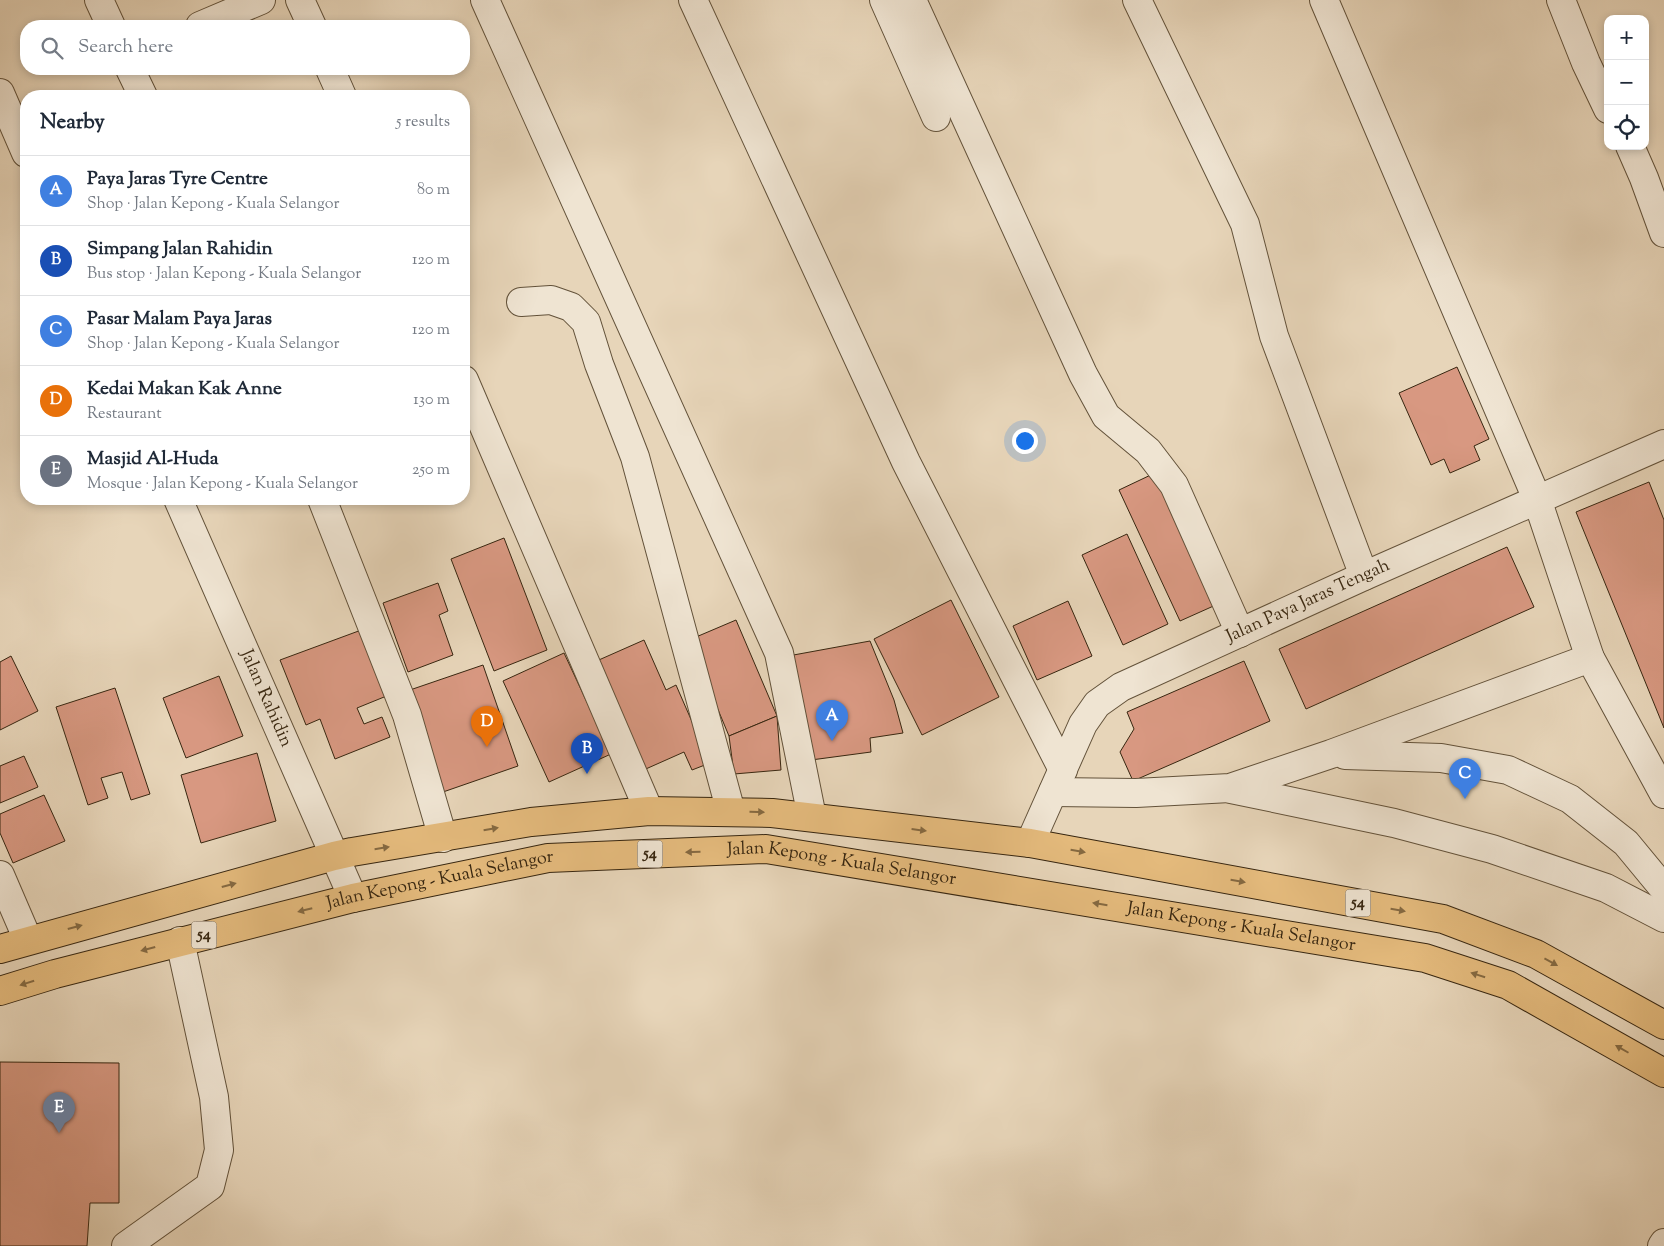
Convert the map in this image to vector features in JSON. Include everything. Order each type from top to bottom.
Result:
[{"type":"highway","name":"54","points":[[0,949],[334,856],[531,822],[649,811],[772,812],[1030,843],[1443,919],[1536,954],[1664,1025]]},
{"type":"highway","name":"Jalan Kepong - Kuala Selangor","points":[[0,991],[55,974],[180,941],[353,898],[548,858],[766,849],[1424,958],[1508,985],[1664,1073]]},
{"type":"street","points":[[99,0],[107,20]]},
{"type":"street","points":[[214,20],[261,0]]},
{"type":"street","points":[[300,0],[309,20]]},
{"type":"street","points":[[484,0],[779,653],[812,817]]},
{"type":"street","points":[[693,0],[906,462],[1058,781],[1136,793],[1230,788],[1394,822],[1492,849],[1606,888],[1664,918]]},
{"type":"street","points":[[884,0],[936,117]]},
{"type":"street","points":[[912,0],[1083,374],[1106,416],[1148,451],[1174,485],[1240,633]]},
{"type":"street","points":[[1137,0],[1245,224],[1274,336],[1364,576]]},
{"type":"street","points":[[1324,0],[1537,499],[1590,658],[1664,794]]},
{"type":"street","points":[[1561,0],[1586,63],[1606,105]]},
{"type":"street","points":[[133,75],[139,90]]},
{"type":"street","points":[[333,75],[339,90]]},
{"type":"street","points":[[0,93],[20,139]]},
{"type":"street","points":[[1632,150],[1664,233]]},
{"type":"street","points":[[521,302],[551,300],[571,307],[586,322],[599,364],[634,457],[731,812]]},
{"type":"street","points":[[470,394],[649,811]]},
{"type":"street","name":"Jalan Paya Jaras Tengah","points":[[1030,843],[1083,724],[1097,704],[1121,687],[1364,576],[1664,444]]},
{"type":"street","name":"Jalan Rahidin","points":[[181,505],[353,898]]},
{"type":"street","points":[[324,505],[407,715],[443,838]]},
{"type":"street","points":[[1230,788],[1331,754],[1590,658]]},
{"type":"street","points":[[1331,754],[1441,758],[1508,770],[1570,799],[1626,843],[1664,889]]},
{"type":"street","points":[[0,875],[28,940]]},
{"type":"street","points":[[126,1246],[210,1186],[219,1150],[214,1097],[180,941]]},
{"type":"building","points":[[1457,367],[1489,439],[1474,446],[1480,460],[1450,473],[1444,459],[1431,465],[1399,393]]},
{"type":"building","points":[[1157,472],[1218,604],[1180,621],[1119,490]]},
{"type":"building","points":[[1649,482],[1664,520],[1664,728],[1576,512]]},
{"type":"building","points":[[1127,534],[1168,624],[1123,645],[1082,555]]},
{"type":"building","points":[[504,538],[547,650],[494,671],[451,559]]},
{"type":"building","points":[[1507,547],[1534,607],[1306,709],[1279,649]]},
{"type":"building","points":[[438,583],[448,611],[439,615],[453,655],[408,672],[383,603]]},
{"type":"building","points":[[951,600],[999,697],[922,735],[874,639]]},
{"type":"building","points":[[1068,601],[1092,656],[1037,680],[1013,626]]},
{"type":"building","points":[[736,620],[777,716],[729,736],[689,640]]},
{"type":"building","points":[[364,629],[389,695],[357,708],[364,724],[382,717],[390,737],[335,759],[320,719],[306,725],[280,660]]},
{"type":"building","points":[[644,640],[666,690],[676,685],[710,763],[692,770],[684,752],[639,772],[592,663]]},
{"type":"building","points":[[870,641],[894,700],[903,733],[870,738],[871,752],[811,760],[788,656]]},
{"type":"building","points":[[564,653],[611,754],[549,782],[503,681]]},
{"type":"building","points":[[11,656],[38,711],[0,730],[0,662]]},
{"type":"building","points":[[1244,661],[1270,721],[1133,781],[1120,752],[1134,729],[1127,712]]},
{"type":"building","points":[[483,665],[518,766],[443,792],[407,691]]},
{"type":"building","points":[[219,676],[243,736],[186,758],[163,698]]},
{"type":"building","points":[[115,688],[150,794],[131,800],[122,772],[101,778],[108,798],[88,805],[56,707]]},
{"type":"building","points":[[777,716],[781,770],[734,774],[729,736]]},
{"type":"building","points":[[257,753],[276,821],[201,843],[181,775]]},
{"type":"building","points":[[24,756],[38,787],[0,803],[0,766]]},
{"type":"building","points":[[44,795],[65,841],[13,863],[0,833],[0,814]]},
{"type":"building","points":[[0,1062],[119,1063],[119,1203],[90,1203],[87,1246],[0,1246]]},
{"type":"place","name":"Paya Jaras Tyre Centre","points":[[832,741]]},
{"type":"place","name":"Kedai Makan Kak Anne","points":[[487,747]]},
{"type":"place","name":"Simpang Jalan Rahidin","points":[[587,774]]},
{"type":"place","name":"Pasar Malam Paya Jaras","points":[[1465,799]]},
{"type":"place","name":"Masjid Al-Huda","points":[[59,1133]]}]
